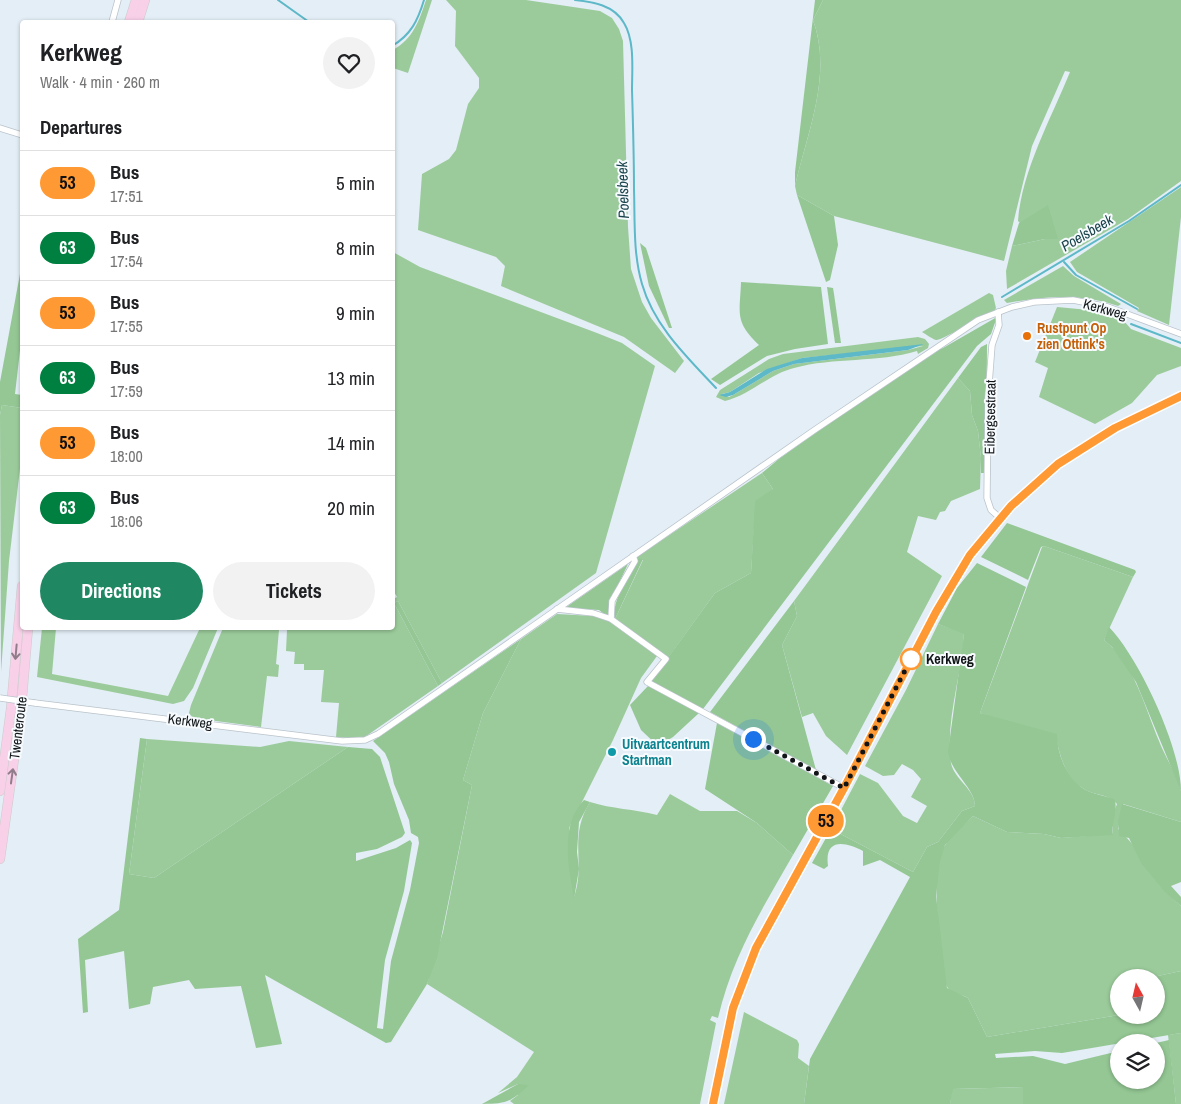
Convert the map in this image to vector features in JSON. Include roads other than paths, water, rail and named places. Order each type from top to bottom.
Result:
[{"type":"highway","points":[[130,20],[136,0]]},
{"type":"highway","points":[[139,20],[145,0]]},
{"type":"highway","name":"Twenteroute","points":[[0,791],[11,709],[20,608]]},
{"type":"highway","name":"Twenteroute","points":[[0,858],[21,709],[28,630]]},
{"type":"main road","points":[[713,1104],[733,1008],[744,974],[756,948],[844,788],[936,612],[970,555],[1000,518],[1038,480],[1081,448],[1129,420],[1181,396]]},
{"type":"street","points":[[113,20],[118,0]]},
{"type":"street","points":[[0,128],[20,134]]},
{"type":"street","name":"Kerkweg","points":[[0,698],[342,741],[365,740],[378,734],[956,333],[998,312],[1034,302],[1073,300],[1108,307],[1181,334]]},
{"type":"street","name":"Eibergsestraat","points":[[998,312],[999,325],[992,345],[988,397],[987,498],[991,510],[1000,518]]},
{"type":"street","points":[[611,619],[612,602],[635,561],[633,556]]},
{"type":"street","points":[[557,609],[593,613],[611,619],[666,659],[647,682],[844,788]]},
{"type":"water","points":[[924,344],[908,350],[794,364],[773,371],[733,395],[726,397],[719,395],[730,392],[767,369],[802,358]]},
{"type":"waterway","name":"Poelsbeek","points":[[278,0],[306,20]]},
{"type":"waterway","name":"Poelsbeek","points":[[395,44],[413,26],[424,0]]},
{"type":"waterway","name":"Poelsbeek","points":[[575,0],[596,3],[609,8],[620,17],[628,30],[632,56],[635,225],[639,272],[647,299],[663,327],[683,353],[716,388]]},
{"type":"waterway","name":"Poelsbeek","points":[[1002,297],[1129,221],[1181,185]]},
{"type":"waterway","points":[[1064,262],[1076,275],[1137,309]]},
{"type":"waterway","points":[[1131,324],[1181,343]]},
{"type":"place","name":"Rustpunt Op zien Ottink's","points":[[1027,336]]},
{"type":"place","name":"Kerkweg","points":[[911,659]]},
{"type":"place","name":"Uitvaartcentrum Startman","points":[[612,752]]}]
